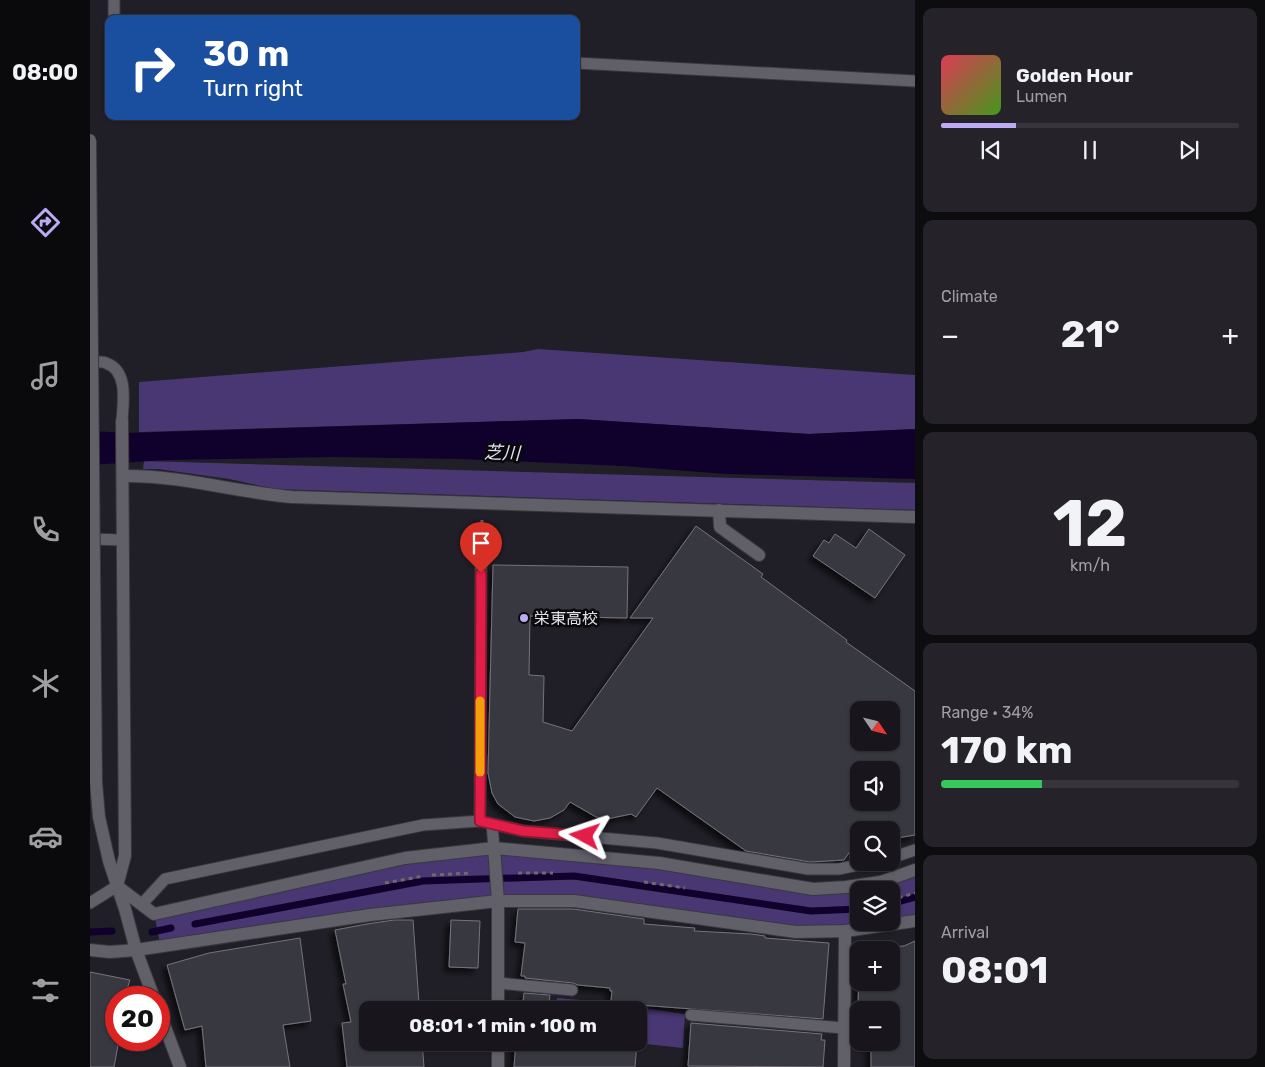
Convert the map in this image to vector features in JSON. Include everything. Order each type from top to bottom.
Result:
[{"type":"street","points":[[90,140],[96,782],[99,818],[108,861],[150,986]]},
{"type":"street","points":[[117,886],[125,856],[122,421]]},
{"type":"street","points":[[123,473],[266,495],[292,497],[915,518]]},
{"type":"street","points":[[719,510],[720,527],[758,555]]},
{"type":"street","points":[[117,886],[154,914],[405,858],[494,848],[659,863],[813,888],[846,887],[881,882],[915,870]]},
{"type":"street","points":[[494,848],[498,901],[498,1001]]},
{"type":"street","points":[[90,950],[110,952],[136,950],[370,915],[498,901],[574,901],[776,930],[823,933],[915,921]]},
{"type":"street","points":[[844,1067],[845,931]]},
{"type":"street","points":[[170,1040],[180,1067]]},
{"type":"street","points":[[498,1051],[498,1067]]},
{"type":"lane","points":[[114,0],[114,15]]},
{"type":"lane","points":[[580,63],[915,81]]},
{"type":"lane","points":[[90,362],[107,363],[119,372],[123,383],[122,421]]},
{"type":"lane","points":[[90,539],[123,540]]},
{"type":"lane","points":[[480,821],[481,554]]},
{"type":"lane","points":[[142,904],[165,879],[423,825],[480,821],[523,831],[657,843],[808,869],[839,869],[850,867]]},
{"type":"lane","points":[[492,824],[494,848]]},
{"type":"lane","points":[[900,855],[915,850]]},
{"type":"lane","points":[[90,903],[117,886]]},
{"type":"lane","points":[[498,983],[572,990]]},
{"type":"lane","points":[[691,1015],[844,1028]]},
{"type":"path","points":[[481,554],[482,502]]},
{"type":"path","points":[[518,873],[555,873]]},
{"type":"path","points":[[640,881],[687,888]]},
{"type":"path","points":[[900,897],[915,892]]},
{"type":"shaded area","points":[[538,349],[915,375],[915,429],[809,434],[578,419],[139,432],[139,382],[523,352]]},
{"type":"shaded area","points":[[144,461],[915,483],[915,510],[275,489],[229,479],[158,469],[143,469]]},
{"type":"shaded area","points":[[494,848],[813,889],[850,882],[850,930],[845,931],[574,901],[498,901],[161,947],[154,914],[405,858]]},
{"type":"shaded area","points":[[915,870],[915,921],[900,923],[900,881],[856,881]]},
{"type":"shaded area","points":[[557,998],[592,1001],[556,1001]]},
{"type":"shaded area","points":[[647,1008],[685,1014],[683,1048],[647,1044]]},
{"type":"water","name":"芝川","points":[[578,419],[809,434],[915,429],[915,479],[726,474],[624,466],[459,459],[333,457],[167,460],[90,465],[90,431],[128,433]]},
{"type":"building","points":[[696,526],[763,574],[761,577],[847,640],[846,642],[915,691],[915,835],[900,838],[900,821],[850,821],[850,851],[844,860],[810,862],[746,851],[657,788],[636,817],[631,814],[607,819],[596,817],[570,802],[564,810],[550,818],[534,821],[515,817],[498,804],[492,793],[488,773],[493,565],[628,567],[627,618],[530,616],[529,675],[544,676],[543,722],[572,731],[653,618],[630,618]]},
{"type":"building","points":[[869,529],[905,555],[875,598],[813,556],[824,540],[829,543],[835,534],[856,548]]},
{"type":"building","points":[[518,909],[573,909],[644,919],[644,924],[695,928],[694,931],[751,934],[765,936],[765,938],[829,943],[823,1019],[647,1006],[647,1001],[611,1001],[612,991],[610,991],[610,988],[521,976],[525,943],[515,942]]},
{"type":"building","points":[[394,920],[413,920],[419,1001],[359,1001],[359,1051],[423,1051],[424,1067],[347,1067],[342,1023],[351,1022],[343,984],[346,984],[335,930]]},
{"type":"building","points":[[451,920],[480,921],[478,968],[449,967]]},
{"type":"building","points":[[300,938],[311,1021],[283,1025],[290,1067],[206,1067],[202,1026],[185,1030],[167,965],[209,953]]},
{"type":"building","points":[[915,941],[915,1067],[871,1067],[871,1051],[900,1051],[900,1001],[858,1001],[858,991],[900,991],[900,946]]},
{"type":"building","points":[[90,972],[130,980],[128,986],[105,986],[105,1051],[117,1051],[114,1067],[90,1067]]},
{"type":"building","points":[[524,993],[550,995],[549,1001],[523,1001]]},
{"type":"building","points":[[691,1023],[822,1034],[821,1040],[825,1040],[823,1067],[688,1066]]},
{"type":"building","points":[[515,1051],[636,1051],[635,1067],[514,1067]]},
{"type":"waterway","points":[[195,924],[423,881],[574,876],[811,911],[850,909]]},
{"type":"waterway","points":[[900,901],[915,897]]},
{"type":"waterway","points":[[152,932],[171,928]]},
{"type":"waterway","points":[[90,932],[112,931]]},
{"type":"slow traffic","points":[[480,701],[480,772]]},
{"type":"place","name":"栄東高校","points":[[524,618]]},
{"type":"route","points":[[481,573],[480,821],[523,831],[585,836]]}]
